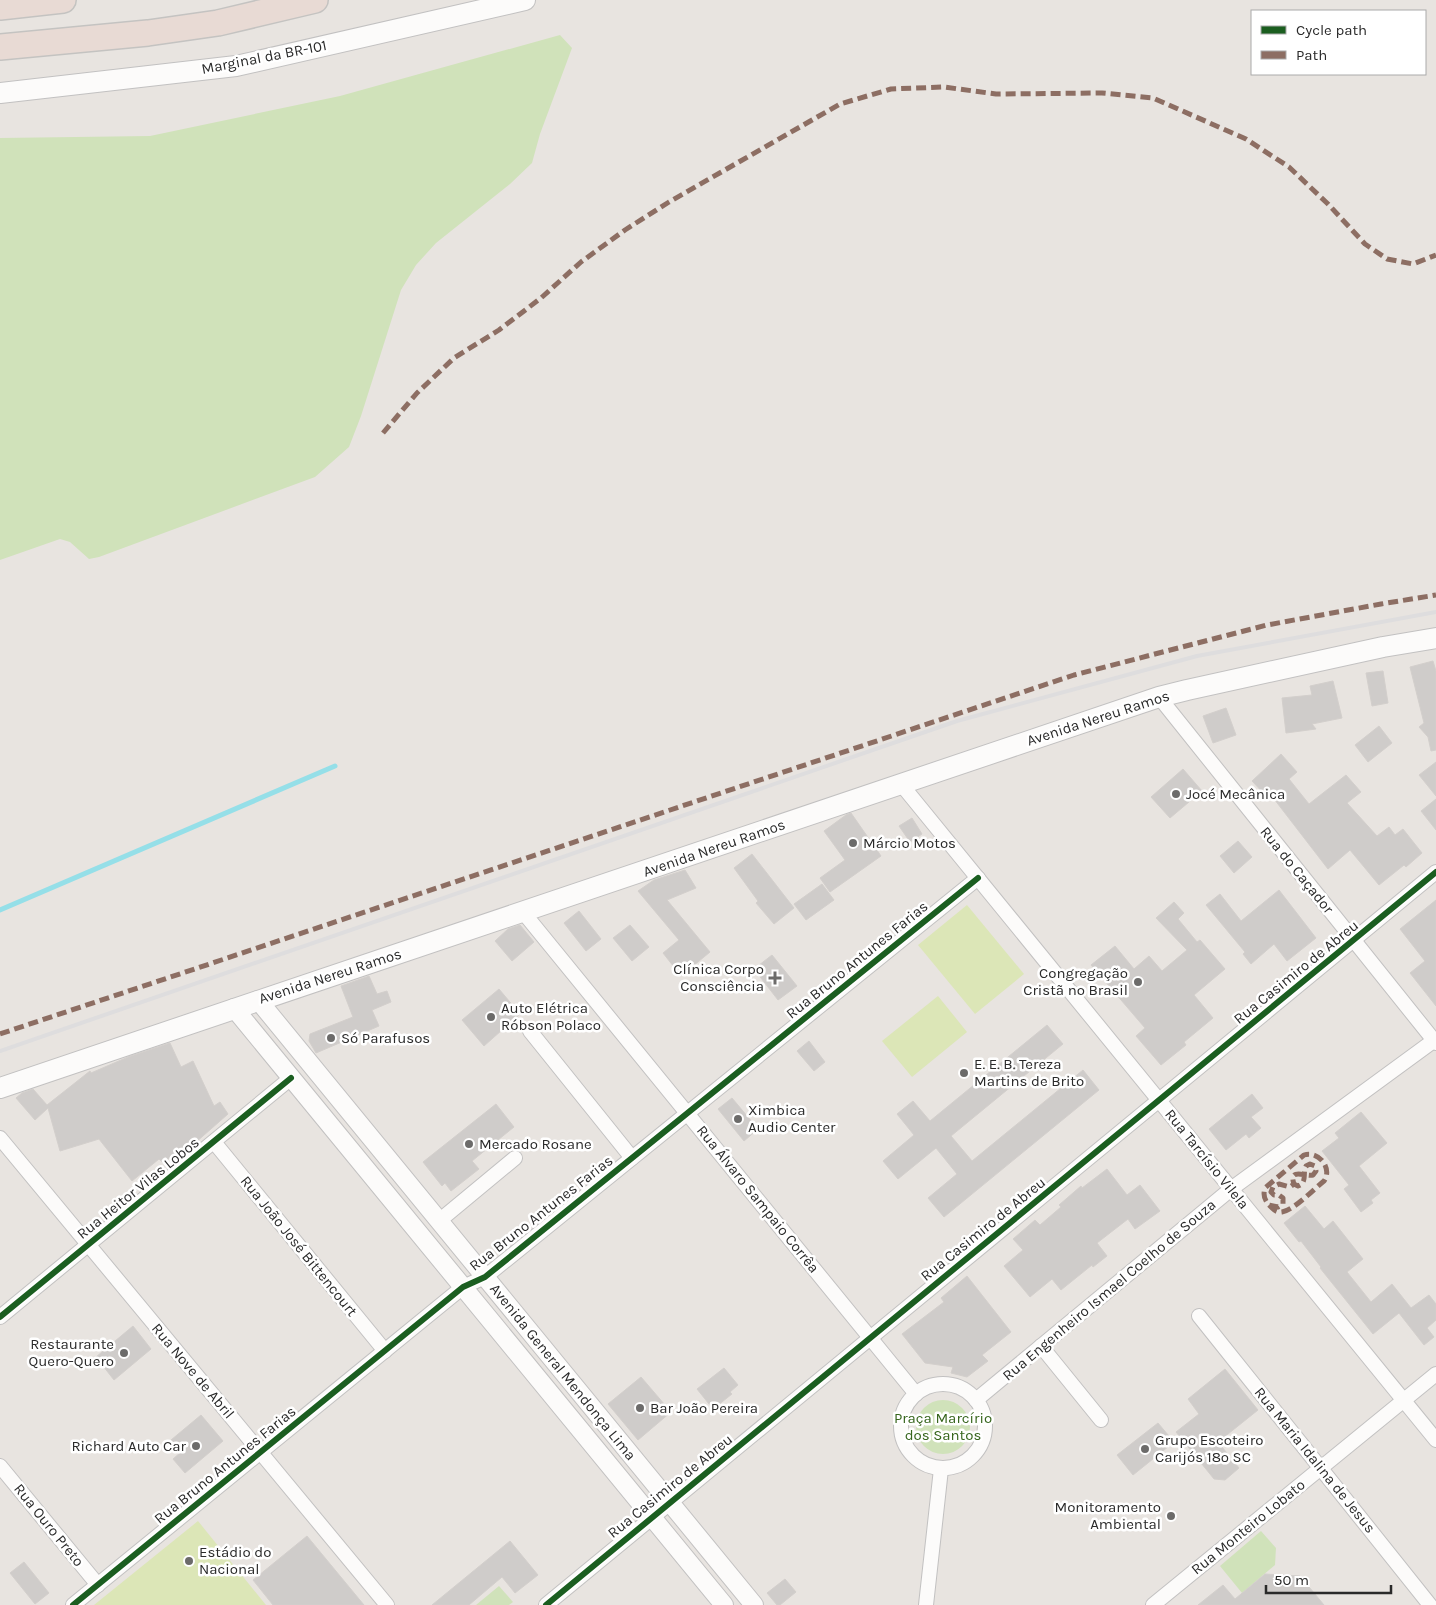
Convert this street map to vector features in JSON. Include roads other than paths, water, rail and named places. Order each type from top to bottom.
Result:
[{"type":"highway","points":[[0,7],[62,0]]},
{"type":"highway","points":[[0,47],[148,33],[218,23],[315,0]]},
{"type":"main road","name":"Marginal da BR-101","points":[[0,93],[236,66],[524,0]]},
{"type":"main road","name":"Avenida Nereu Ramos","points":[[0,1088],[1159,697],[1383,647],[1436,638]]},
{"type":"street","name":"Rua do Caçador","points":[[1159,697],[1435,1041]]},
{"type":"street","name":"Rua Tarcísio Vilela","points":[[901,784],[1436,1440]]},
{"type":"street","name":"Rua Casimiro de Abreu","points":[[546,1605],[1436,872]]},
{"type":"street","name":"Rua Bruno Antunes Farias","points":[[73,1605],[463,1287],[485,1277],[978,878]]},
{"type":"street","name":"Rua Álvaro Sampaio Corrêa","points":[[523,912],[916,1394]]},
{"type":"street","name":"Avenida General Mendonça Lima","points":[[258,1000],[754,1605]]},
{"type":"street","name":"Avenida General Mendonça Lima","points":[[234,1008],[724,1605]]},
{"type":"street","points":[[530,1031],[632,1158]]},
{"type":"street","name":"Rua Engenheiro Ismael Coelho de Souza","points":[[976,1400],[1231,1189],[1435,1041]]},
{"type":"street","name":"Rua Heitor Vilas Lobos","points":[[0,1317],[291,1078]]},
{"type":"street","name":"Rua Nove de Abril","points":[[0,1138],[387,1605]]},
{"type":"street","name":"Rua João José Bittencourt","points":[[214,1142],[385,1351]]},
{"type":"street","points":[[439,1221],[515,1158]]},
{"type":"street","name":"Rua Maria Idalina de Jesus","points":[[1200,1316],[1430,1605]]},
{"type":"street","points":[[1041,1346],[1101,1420]]},
{"type":"street","name":"Rua Monteiro Lobato","points":[[1153,1605],[1436,1374]]},
{"type":"street","points":[[946,1384],[962,1389],[976,1400],[982,1412],[985,1425],[984,1438],[978,1450],[968,1460],[956,1466],[941,1469],[929,1466],[907,1448],[902,1434],[902,1420],[906,1407],[916,1394],[929,1387],[946,1384]]},
{"type":"street","name":"Rua Ouro Preto","points":[[0,1466],[98,1585]]},
{"type":"street","points":[[926,1605],[941,1469]]},
{"type":"waterway","points":[[0,910],[335,766]]},
{"type":"railway","points":[[0,1051],[957,721],[1197,656],[1436,612]]},
{"type":"place","name":"Jocé Mecânica","points":[[1176,794]]},
{"type":"place","name":"Márcio Motos","points":[[853,843]]},
{"type":"place","name":"Clínica Corpo Consciência","points":[[775,978]]},
{"type":"place","name":"Congregação Cristã no Brasil","points":[[1138,982]]},
{"type":"place","name":"Auto Elétrica Róbson Polaco","points":[[491,1017]]},
{"type":"place","name":"Só Parafusos","points":[[331,1038]]},
{"type":"place","name":"E. E. B. Tereza Martins de Brito","points":[[964,1073]]},
{"type":"place","name":"Ximbica Audio Center","points":[[738,1119]]},
{"type":"place","name":"Mercado Rosane","points":[[469,1144]]},
{"type":"place","name":"Restaurante Quero-Quero","points":[[124,1353]]},
{"type":"place","name":"Bar João Pereira","points":[[640,1408]]},
{"type":"place","name":"Richard Auto Car","points":[[196,1446]]},
{"type":"place","name":"Grupo Escoteiro Carijós 18º SC","points":[[1145,1449]]},
{"type":"place","name":"Monitoramento Ambiental","points":[[1171,1516]]},
{"type":"place","name":"Estádio do Nacional","points":[[189,1561]]},
{"type":"park label","name":"Praça Marcírio dos Santos","points":[[943,1426]]}]
